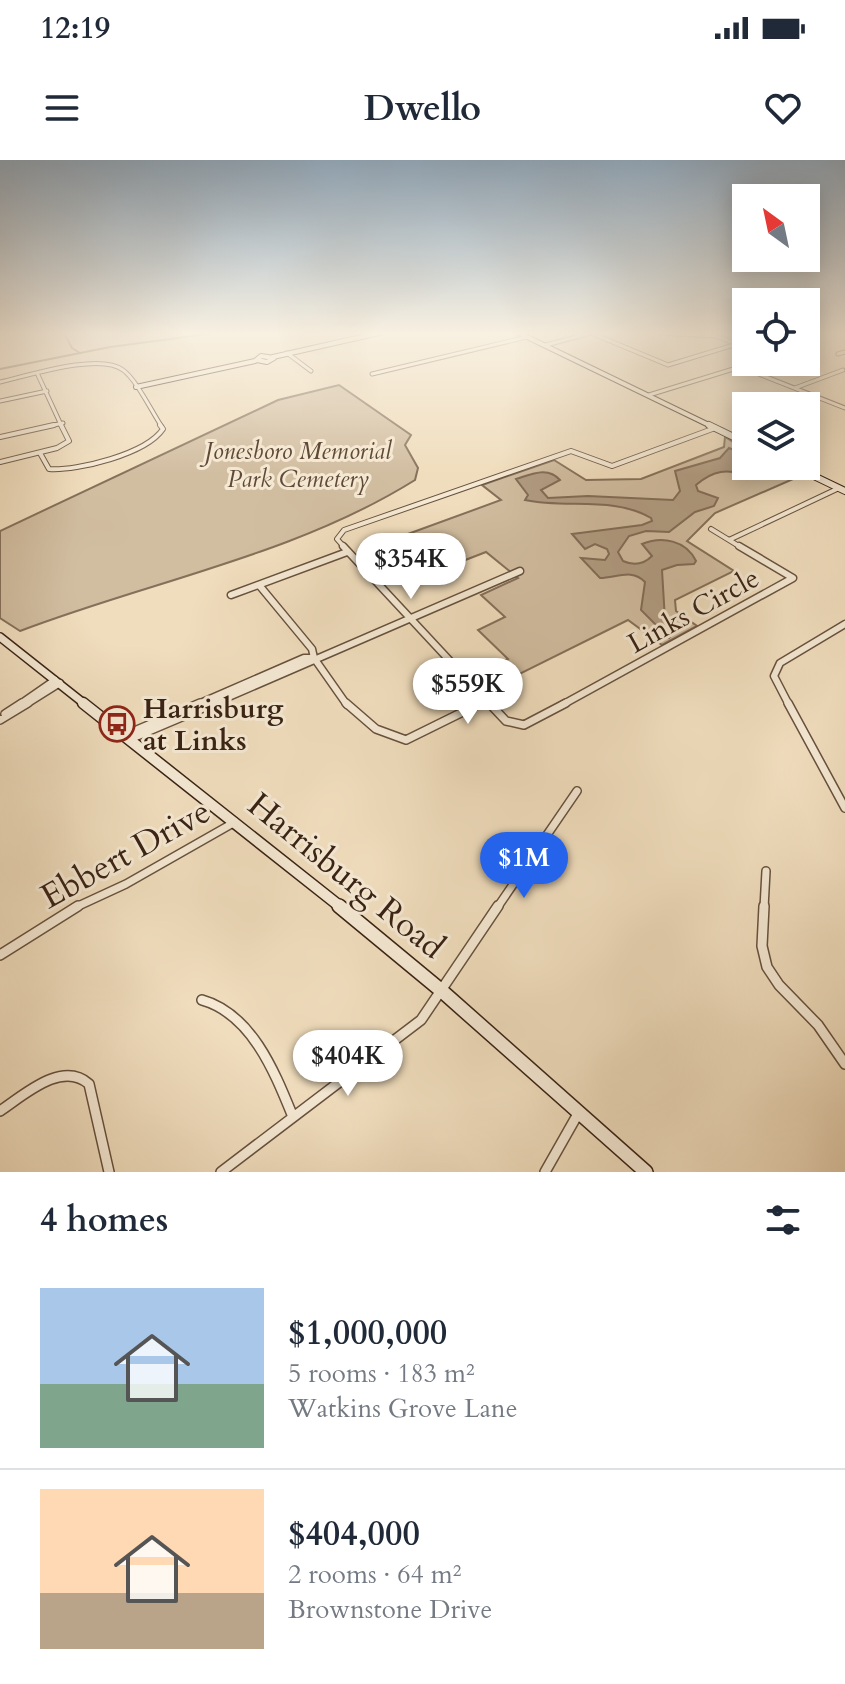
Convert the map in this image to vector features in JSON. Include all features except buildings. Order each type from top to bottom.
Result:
[{"type":"street","points":[[0,462],[40,453],[69,441],[41,380]]},
{"type":"street","points":[[40,453],[49,469],[61,470],[139,449],[158,439],[163,429],[131,380]]},
{"type":"street","points":[[136,387],[166,380]]},
{"type":"street","points":[[618,380],[732,436]]},
{"type":"street","points":[[649,395],[698,380]]},
{"type":"street","points":[[775,380],[845,408]]},
{"type":"street","points":[[795,388],[816,380]]},
{"type":"street","points":[[0,401],[47,391]]},
{"type":"street","points":[[834,404],[845,399]]},
{"type":"street","points":[[0,437],[63,423]]},
{"type":"street","points":[[231,595],[347,552],[337,539],[344,530],[571,451],[581,452],[605,466],[612,466],[715,428]]},
{"type":"street","points":[[820,479],[842,490]]},
{"type":"street","name":"Links Circle","points":[[729,540],[842,490]]},
{"type":"street","points":[[711,529],[729,540]]},
{"type":"street","name":"Links Circle","points":[[347,552],[506,721],[519,725],[528,724],[792,581],[788,574],[729,540]]},
{"type":"street","points":[[128,737],[520,571]]},
{"type":"street","points":[[259,585],[312,649],[314,658],[352,712],[400,739],[406,740],[486,700]]},
{"type":"street","points":[[845,624],[780,663],[774,671],[778,688],[841,792],[845,808]]},
{"type":"street","name":"Harrisburg Road","points":[[0,637],[235,822],[443,992],[646,1172]]},
{"type":"street","points":[[0,719],[58,682]]},
{"type":"street","points":[[221,1172],[406,1034],[443,992],[577,791]]},
{"type":"street","name":"Ebbert Drive","points":[[0,955],[76,907],[126,884],[235,822]]},
{"type":"street","points":[[766,871],[762,946],[767,967],[779,985],[818,1025],[845,1064]]},
{"type":"street","points":[[202,1000],[224,1006],[248,1032],[273,1071],[293,1117]]},
{"type":"street","points":[[0,1111],[60,1075],[71,1073],[85,1078],[109,1172]]},
{"type":"street","points":[[545,1172],[579,1112]]},
{"type":"green space","name":"Jonesboro Memorial Park Cemetery","points":[[339,385],[411,435],[405,445],[418,468],[415,480],[321,528],[222,565],[20,631],[0,618],[0,531],[278,400]]},
{"type":"green space","points":[[725,437],[732,441],[732,480],[791,480],[715,513],[687,541],[734,571],[675,600],[676,611],[697,626],[662,645],[628,620],[491,688],[478,674],[508,659],[478,630],[505,617],[481,595],[518,578],[486,552],[424,576],[417,570],[387,582],[375,570],[403,559],[386,542],[501,500],[482,485],[554,460],[586,480],[641,479],[724,447]]},
{"type":"shaded area","points":[[729,448],[732,449],[732,472],[715,473],[696,485],[698,491],[718,498],[714,506],[695,512],[669,532],[646,531],[629,536],[618,552],[623,561],[638,564],[652,556],[642,544],[665,540],[680,544],[692,554],[696,561],[694,564],[662,570],[665,620],[674,633],[669,638],[641,610],[645,582],[635,575],[600,578],[581,558],[605,560],[609,554],[607,549],[595,544],[585,549],[572,534],[642,525],[652,521],[651,518],[621,507],[525,500],[528,495],[516,479],[540,472],[550,473],[560,480],[541,490],[548,498],[588,496],[673,500],[680,491],[675,471],[720,458]]},
{"type":"place","name":"Harrisburg at Links","points":[[117,724]]}]
